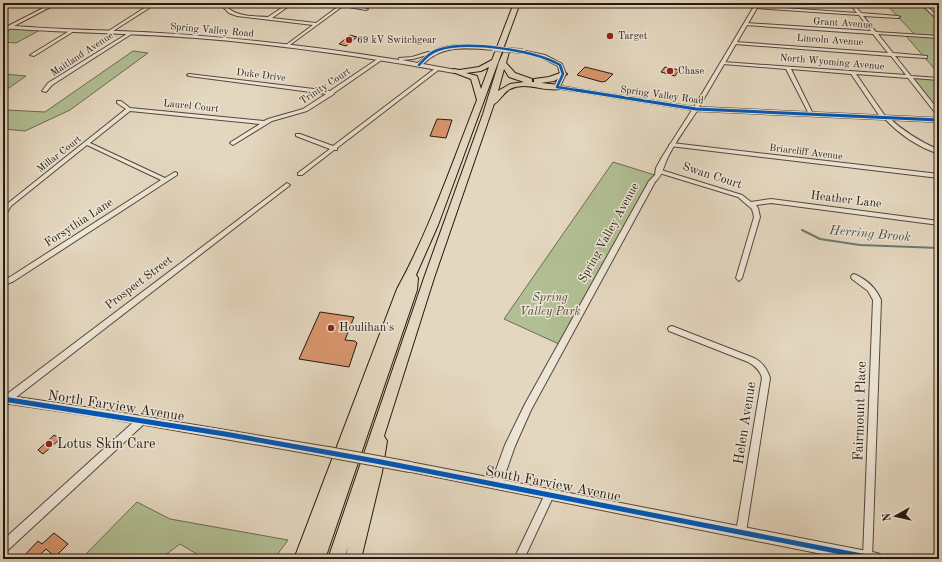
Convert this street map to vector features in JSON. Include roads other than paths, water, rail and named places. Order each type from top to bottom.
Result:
[{"type":"highway","points":[[302,559],[403,289],[416,266],[433,225],[480,101],[499,61],[520,5]]},
{"type":"highway","points":[[454,71],[476,70],[499,61]]},
{"type":"highway","points":[[499,61],[512,75],[557,87]]},
{"type":"highway","points":[[336,559],[427,285],[487,114],[499,61]]},
{"type":"highway","points":[[454,71],[474,78],[480,101]]},
{"type":"highway","points":[[532,81],[548,80],[563,74]]},
{"type":"highway","points":[[487,114],[497,95],[512,85],[532,84],[557,87]]},
{"type":"highway","points":[[317,559],[411,290],[416,266]]},
{"type":"highway","points":[[353,559],[375,472],[385,414]]},
{"type":"street","points":[[3,31],[56,3]]},
{"type":"street","points":[[110,32],[155,3]]},
{"type":"street","points":[[227,3],[226,9],[233,14],[316,24]]},
{"type":"street","points":[[270,18],[291,3]]},
{"type":"street","points":[[851,3],[939,114]]},
{"type":"street","points":[[922,3],[939,20]]},
{"type":"street","points":[[287,46],[344,4],[366,9]]},
{"type":"street","points":[[756,5],[898,17]]},
{"type":"street","name":"Spring Valley Avenue","points":[[496,484],[510,445],[528,407],[561,345],[652,181],[658,176],[658,171],[672,145],[724,63],[756,5]]},
{"type":"street","name":"Grant Avenue","points":[[746,24],[939,37]]},
{"type":"street","name":"Spring Valley Road","points":[[3,27],[131,33],[287,46],[325,50],[454,71]]},
{"type":"street","points":[[32,55],[72,31]]},
{"type":"street","name":"Maitland Avenue","points":[[44,91],[50,84],[131,33]]},
{"type":"street","name":"Lincoln Avenue","points":[[735,43],[925,57]]},
{"type":"street","points":[[381,59],[410,58],[453,47],[523,51],[543,56],[556,62],[562,68],[563,74],[570,85],[587,92]]},
{"type":"street","points":[[419,65],[425,58],[435,51]]},
{"type":"street","points":[[300,174],[335,149],[439,68],[430,60],[435,51]]},
{"type":"street","name":"Trinity Court","points":[[233,143],[264,123],[275,118],[300,112],[332,93],[381,59]]},
{"type":"street","name":"North Wyoming Avenue","points":[[724,63],[939,79]]},
{"type":"street","points":[[788,68],[811,114]]},
{"type":"street","points":[[853,73],[884,117],[899,132],[939,152]]},
{"type":"street","points":[[557,87],[563,74]]},
{"type":"street","name":"Duke Drive","points":[[189,75],[332,93]]},
{"type":"street","name":"Spring Valley Road","points":[[557,87],[696,109],[939,120]]},
{"type":"street","name":"Laurel Court","points":[[119,102],[129,109],[264,123]]},
{"type":"street","name":"Millar Court","points":[[3,215],[9,205],[129,109]]},
{"type":"street","points":[[298,135],[335,149]]},
{"type":"street","points":[[86,144],[165,180]]},
{"type":"street","name":"Briarcliff Avenue","points":[[672,145],[939,176]]},
{"type":"street","name":"Swan Court","points":[[658,171],[733,193],[751,204],[757,217],[739,278]]},
{"type":"street","name":"Forsythia Lane","points":[[3,283],[12,279],[175,174]]},
{"type":"street","name":"Prospect Street","points":[[4,400],[287,185]]},
{"type":"street","name":"Heather Lane","points":[[751,204],[771,201],[939,223]]},
{"type":"street","name":"Fairmount Place","points":[[854,277],[873,291],[877,300],[873,558]]},
{"type":"street","name":"Helen Avenue","points":[[672,329],[751,360],[762,368],[765,374],[766,378],[741,532]]},
{"type":"street","name":"North Farview Avenue","points":[[4,400],[99,413],[225,434]]},
{"type":"street","points":[[3,547],[140,421]]},
{"type":"street","name":"South Farview Avenue","points":[[225,434],[410,467],[873,558]]},
{"type":"street","points":[[519,559],[549,495]]},
{"type":"waterway","name":"Herring Brook","points":[[802,230],[820,239],[860,245],[939,248]]},
{"type":"place","name":"Target","points":[[610,36]]},
{"type":"place","name":"69 kV Switchgear","points":[[349,40]]},
{"type":"place","name":"Chase","points":[[670,71]]},
{"type":"place","name":"Houlihan's","points":[[331,328]]},
{"type":"place","name":"Lotus Skin Care","points":[[49,444]]},
{"type":"park label","name":"Spring Valley Park","points":[[550,305]]}]
